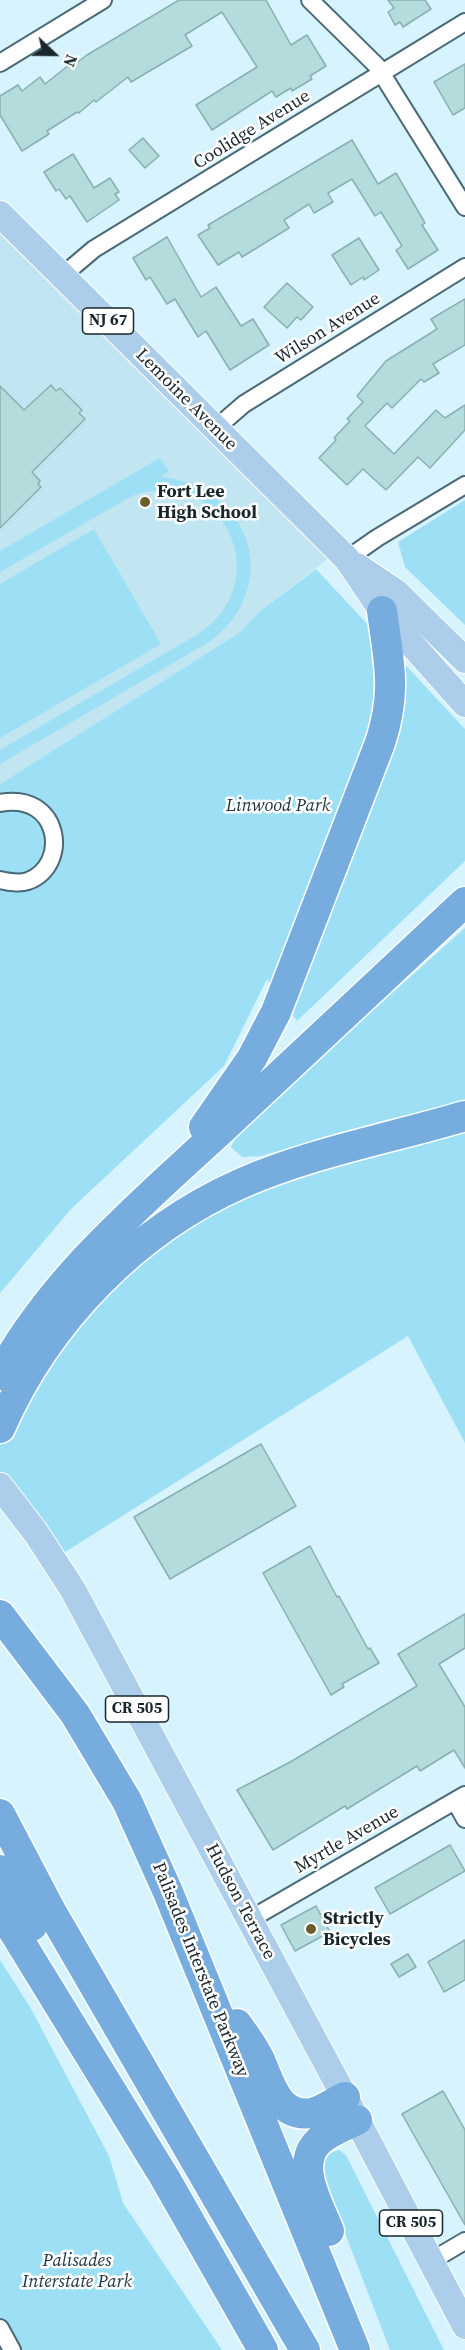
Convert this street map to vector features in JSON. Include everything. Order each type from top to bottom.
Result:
[{"type":"highway","points":[[156,1189],[232,1088],[276,1012],[387,723],[392,680],[382,611]]},
{"type":"highway","points":[[0,1375],[24,1334],[63,1284],[103,1240],[465,902]]},
{"type":"highway","points":[[0,1428],[26,1376],[64,1321],[122,1260],[172,1222],[226,1191],[282,1168],[465,1116]]},
{"type":"highway","name":"Palisades Interstate Parkway","points":[[0,1615],[55,1686],[111,1772],[141,1830],[355,2350]]},
{"type":"highway","points":[[0,1814],[51,1911],[305,2350]]},
{"type":"highway","points":[[0,1870],[88,2025],[165,2178]]},
{"type":"highway","points":[[0,1909],[165,2178],[263,2350]]},
{"type":"highway","points":[[193,1954],[259,2058],[281,2104],[290,2110],[307,2114],[351,2108]]},
{"type":"highway","points":[[351,2108],[316,2144],[310,2155],[308,2169],[311,2186],[331,2236],[359,2350]]},
{"type":"main road","name":"Lemoine Avenue","points":[[0,214],[348,559],[396,592],[465,660]]},
{"type":"main road","name":"Lemoine Avenue","points":[[348,559],[382,611],[465,704]]},
{"type":"main road","name":"Hudson Terrace","points":[[0,1486],[36,1533],[73,1590],[351,2108],[465,2326]]},
{"type":"street","points":[[0,63],[103,0]]},
{"type":"street","points":[[310,0],[365,53],[382,73],[465,207]]},
{"type":"street","name":"Coolidge Avenue","points":[[62,276],[94,249],[465,22]]},
{"type":"street","name":"Wilson Avenue","points":[[216,429],[244,404],[465,267]]},
{"type":"street","points":[[348,559],[376,537],[465,485]]},
{"type":"street","points":[[0,803],[20,801],[32,804],[41,810],[51,826],[54,844],[47,864],[38,875],[20,882],[0,880]]},
{"type":"street","points":[[460,1798],[465,1819]]},
{"type":"street","name":"Myrtle Avenue","points":[[249,1920],[460,1798]]},
{"type":"street","points":[[432,2261],[465,2241]]},
{"type":"street","points":[[0,2328],[12,2350]]},
{"type":"shaded area","name":"Fort Lee High School","points":[[0,214],[339,550],[260,611],[239,633],[0,784]]},
{"type":"green space","points":[[160,458],[169,471],[161,477],[184,481],[204,490],[222,503],[236,520],[246,538],[250,559],[249,581],[242,604],[227,625],[209,642],[0,764],[0,750],[198,634],[222,611],[235,585],[236,558],[229,532],[213,510],[191,496],[163,490],[132,496],[0,572],[0,551]]},
{"type":"green space","points":[[465,500],[465,625],[405,567],[398,542]]},
{"type":"green space","points":[[94,529],[161,644],[0,738],[0,584]]},
{"type":"green space","name":"Linwood Park","points":[[316,569],[465,729],[465,861],[297,1021],[267,979],[224,1066],[71,1209],[0,1293],[0,784],[239,633],[260,611]]},
{"type":"green space","points":[[465,928],[465,1101],[386,1120],[261,1156],[242,1157],[231,1147],[240,1129]]},
{"type":"green space","points":[[465,1116],[465,1443],[408,1336],[54,1559],[3,1490],[0,1473],[0,1428],[12,1402],[172,1222]]},
{"type":"green space","name":"Palisades Interstate Park","points":[[0,1960],[30,2007],[109,2156],[123,2203],[222,2350],[0,2350]]},
{"type":"green space","points":[[339,2150],[346,2155],[444,2350],[390,2350],[321,2171],[326,2158]]},
{"type":"building","points":[[179,0],[266,0],[291,45],[307,35],[326,66],[310,76],[312,79],[292,91],[291,88],[276,97],[272,91],[212,130],[196,105],[257,67],[222,12],[185,35],[192,46],[131,82],[128,77],[96,102],[94,100],[79,113],[77,112],[47,131],[49,134],[22,151],[0,115],[0,96],[18,85],[22,91],[40,77],[45,84],[69,65],[71,67]]},
{"type":"building","points":[[388,0],[425,0],[431,9],[403,27],[400,22],[395,25],[388,12],[394,8]]},
{"type":"building","points":[[465,64],[465,108],[453,115],[434,82]]},
{"type":"building","points":[[143,138],[159,156],[145,168],[129,150]]},
{"type":"building","points":[[352,140],[378,184],[396,173],[425,223],[422,225],[438,250],[408,269],[396,250],[402,246],[381,212],[375,216],[352,179],[328,193],[333,202],[314,213],[309,204],[284,220],[289,228],[242,257],[239,252],[218,265],[198,235],[210,228],[208,225]]},
{"type":"building","points":[[73,154],[94,188],[110,178],[119,192],[115,194],[119,200],[87,222],[70,196],[66,199],[59,189],[56,191],[44,172]]},
{"type":"building","points":[[167,237],[201,297],[216,287],[241,326],[253,319],[269,345],[230,370],[206,331],[198,337],[175,299],[167,304],[150,277],[146,280],[133,258]]},
{"type":"building","points":[[359,238],[379,270],[351,285],[332,255]]},
{"type":"building","points":[[287,283],[313,307],[301,320],[297,317],[287,328],[264,307]]},
{"type":"building","points":[[465,299],[465,345],[433,364],[439,373],[424,382],[421,379],[392,408],[387,403],[365,426],[394,454],[436,410],[445,418],[465,405],[465,430],[430,468],[418,457],[386,490],[363,469],[347,485],[319,458],[336,440],[334,438],[350,421],[347,419],[363,402],[357,396],[386,361],[437,329],[431,319]]},
{"type":"building","points":[[51,385],[56,391],[60,388],[82,410],[79,413],[85,419],[32,472],[40,481],[38,484],[41,487],[0,528],[0,386],[24,410]]},
{"type":"building","points":[[261,1444],[296,1506],[170,1579],[134,1517]]},
{"type":"building","points":[[310,1546],[337,1597],[339,1596],[368,1649],[370,1648],[379,1663],[342,1684],[344,1687],[331,1695],[263,1573]]},
{"type":"building","points":[[465,1614],[465,1648],[439,1664],[465,1707],[465,1768],[454,1750],[420,1771],[417,1766],[347,1809],[345,1806],[273,1850],[237,1790],[292,1761],[417,1686],[398,1654]]},
{"type":"building","points":[[450,1845],[465,1871],[390,1914],[375,1888]]},
{"type":"building","points":[[316,1906],[330,1932],[295,1951],[281,1925]]},
{"type":"building","points":[[465,1940],[465,1980],[444,1992],[428,1962]]},
{"type":"building","points":[[408,1954],[416,1967],[399,1977],[391,1964]]},
{"type":"building","points":[[443,2091],[465,2130],[465,2225],[402,2114]]},
{"type":"place","name":"Fort Lee High School","points":[[145,502]]},
{"type":"place","name":"Strictly Bicycles","points":[[311,1929]]}]
